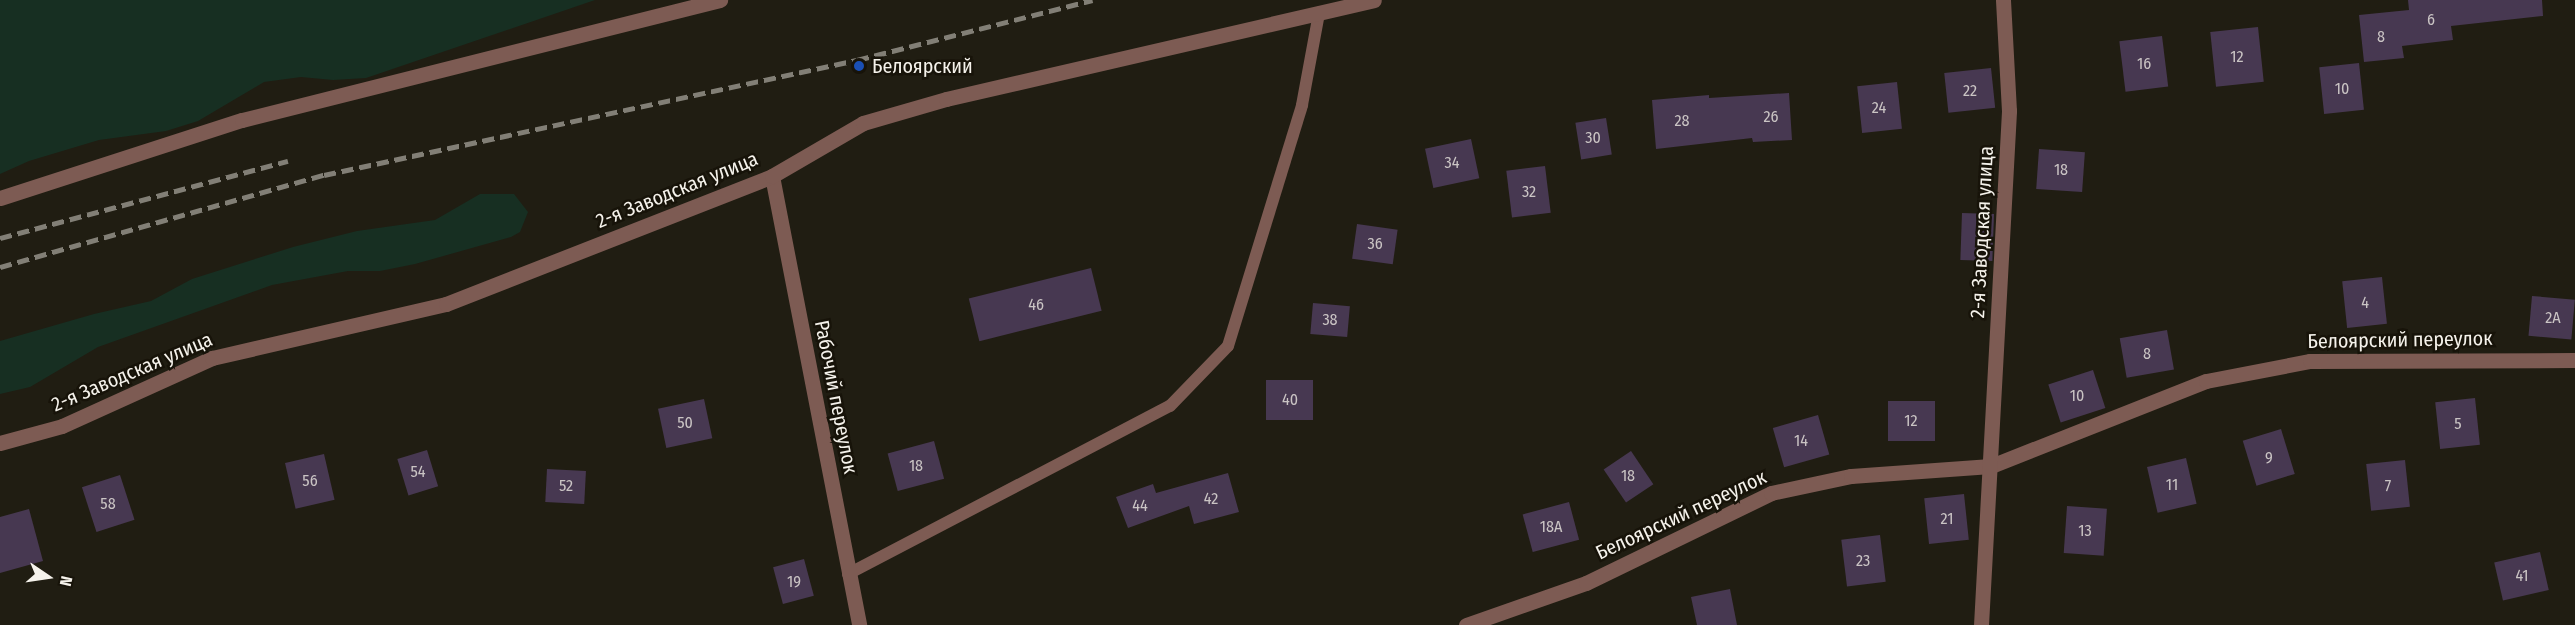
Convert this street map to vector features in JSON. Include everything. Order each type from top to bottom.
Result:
[{"type":"street","points":[[0,198],[242,120],[720,0]]},
{"type":"street","name":"2-я Заводская улица","points":[[0,443],[62,426],[212,358],[446,304],[772,176],[863,123],[946,99],[1374,0]]},
{"type":"street","name":"2-я Заводская улица","points":[[1991,466],[2009,111],[2003,0]]},
{"type":"street","name":"Рабочий переулок","points":[[772,176],[859,625]]},
{"type":"street","name":"Белоярский переулок","points":[[1466,625],[1586,583],[1771,493],[1851,476],[1991,466],[2206,381],[2298,363],[2575,360]]},
{"type":"street","points":[[1981,625],[1991,466]]},
{"type":"lane","points":[[848,574],[1170,406],[1228,346],[1302,105],[1319,14]]},
{"type":"green space","points":[[0,0],[595,0],[366,78],[333,80],[301,77],[264,82],[198,121],[166,131],[99,140],[29,161],[0,174]]},
{"type":"green space","points":[[480,194],[514,194],[528,212],[520,232],[511,237],[415,264],[380,271],[348,271],[272,285],[98,347],[30,387],[0,394],[0,341],[94,314],[151,301],[192,279],[293,247],[357,231],[435,220]]},
{"type":"building","points":[[2408,0],[2542,0],[2543,16],[2451,26],[2453,40],[2402,46],[2404,58],[2364,62],[2359,15],[2409,10]]},
{"type":"building","points":[[2258,27],[2264,82],[2216,87],[2210,32]]},
{"type":"building","points":[[2162,36],[2168,87],[2126,92],[2119,41]]},
{"type":"building","points":[[2359,63],[2364,110],[2324,114],[2319,67]]},
{"type":"building","points":[[1991,68],[1995,108],[1948,113],[1944,73]]},
{"type":"building","points":[[1897,82],[1902,129],[1862,133],[1857,86]]},
{"type":"building","points":[[1789,93],[1792,140],[1753,142],[1752,138],[1656,149],[1652,100],[1709,95],[1709,98]]},
{"type":"building","points":[[1606,118],[1612,155],[1581,159],[1575,123]]},
{"type":"building","points":[[1471,139],[1479,178],[1433,188],[1425,149]]},
{"type":"building","points":[[2039,149],[2085,152],[2082,192],[2036,189]]},
{"type":"building","points":[[1545,166],[1551,213],[1512,217],[1506,171]]},
{"type":"building","points":[[1962,213],[1994,214],[1992,261],[1960,260]]},
{"type":"building","points":[[1357,224],[1398,230],[1393,264],[1352,259]]},
{"type":"building","points":[[1091,268],[1102,311],[979,341],[969,298]]},
{"type":"building","points":[[2382,277],[2387,324],[2347,328],[2342,281]]},
{"type":"building","points":[[2532,296],[2575,300],[2571,340],[2529,336]]},
{"type":"building","points":[[1313,303],[1350,306],[1347,337],[1310,334]]},
{"type":"building","points":[[2167,330],[2174,369],[2127,378],[2120,338]]},
{"type":"building","points":[[2093,370],[2105,408],[2061,423],[2048,385]]},
{"type":"building","points":[[1266,380],[1313,380],[1313,420],[1266,420]]},
{"type":"building","points":[[2475,398],[2480,445],[2440,449],[2435,402]]},
{"type":"building","points":[[704,399],[712,438],[666,448],[658,409]]},
{"type":"building","points":[[1888,401],[1935,401],[1935,441],[1888,441]]},
{"type":"building","points":[[1818,415],[1829,454],[1784,467],[1773,428]]},
{"type":"building","points":[[2281,429],[2295,474],[2256,486],[2243,441]]},
{"type":"building","points":[[934,441],[944,479],[898,491],[888,453]]},
{"type":"building","points":[[427,450],[438,486],[408,495],[397,459]]},
{"type":"building","points":[[1631,451],[1653,484],[1626,503],[1604,469]]},
{"type":"building","points":[[324,454],[335,500],[296,509],[285,463]]},
{"type":"building","points":[[2186,458],[2197,504],[2158,513],[2147,467]]},
{"type":"building","points":[[2405,460],[2410,507],[2371,511],[2366,464]]},
{"type":"building","points":[[547,469],[586,471],[584,504],[545,502]]},
{"type":"building","points":[[1228,473],[1239,512],[1194,524],[1189,506],[1128,528],[1116,497],[1153,484],[1156,493]]},
{"type":"building","points":[[120,475],[135,520],[96,532],[82,487]]},
{"type":"building","points":[[1964,494],[1969,540],[1929,544],[1924,498]]},
{"type":"building","points":[[1569,502],[1579,540],[1533,552],[1523,514]]},
{"type":"building","points":[[2067,506],[2107,509],[2104,556],[2064,553]]},
{"type":"building","points":[[29,509],[43,561],[0,573],[0,517]]},
{"type":"building","points":[[1880,535],[1886,582],[1847,586],[1841,540]]},
{"type":"building","points":[[2540,552],[2549,590],[2503,601],[2494,563]]},
{"type":"building","points":[[804,559],[814,596],[783,604],[773,567]]},
{"type":"building","points":[[1730,589],[1737,625],[1697,625],[1691,597]]},
{"type":"railway","points":[[0,267],[324,175],[857,60],[1092,0]]},
{"type":"railway","points":[[0,238],[288,161]]},
{"type":"place","name":"Белоярский","points":[[859,66]]}]
